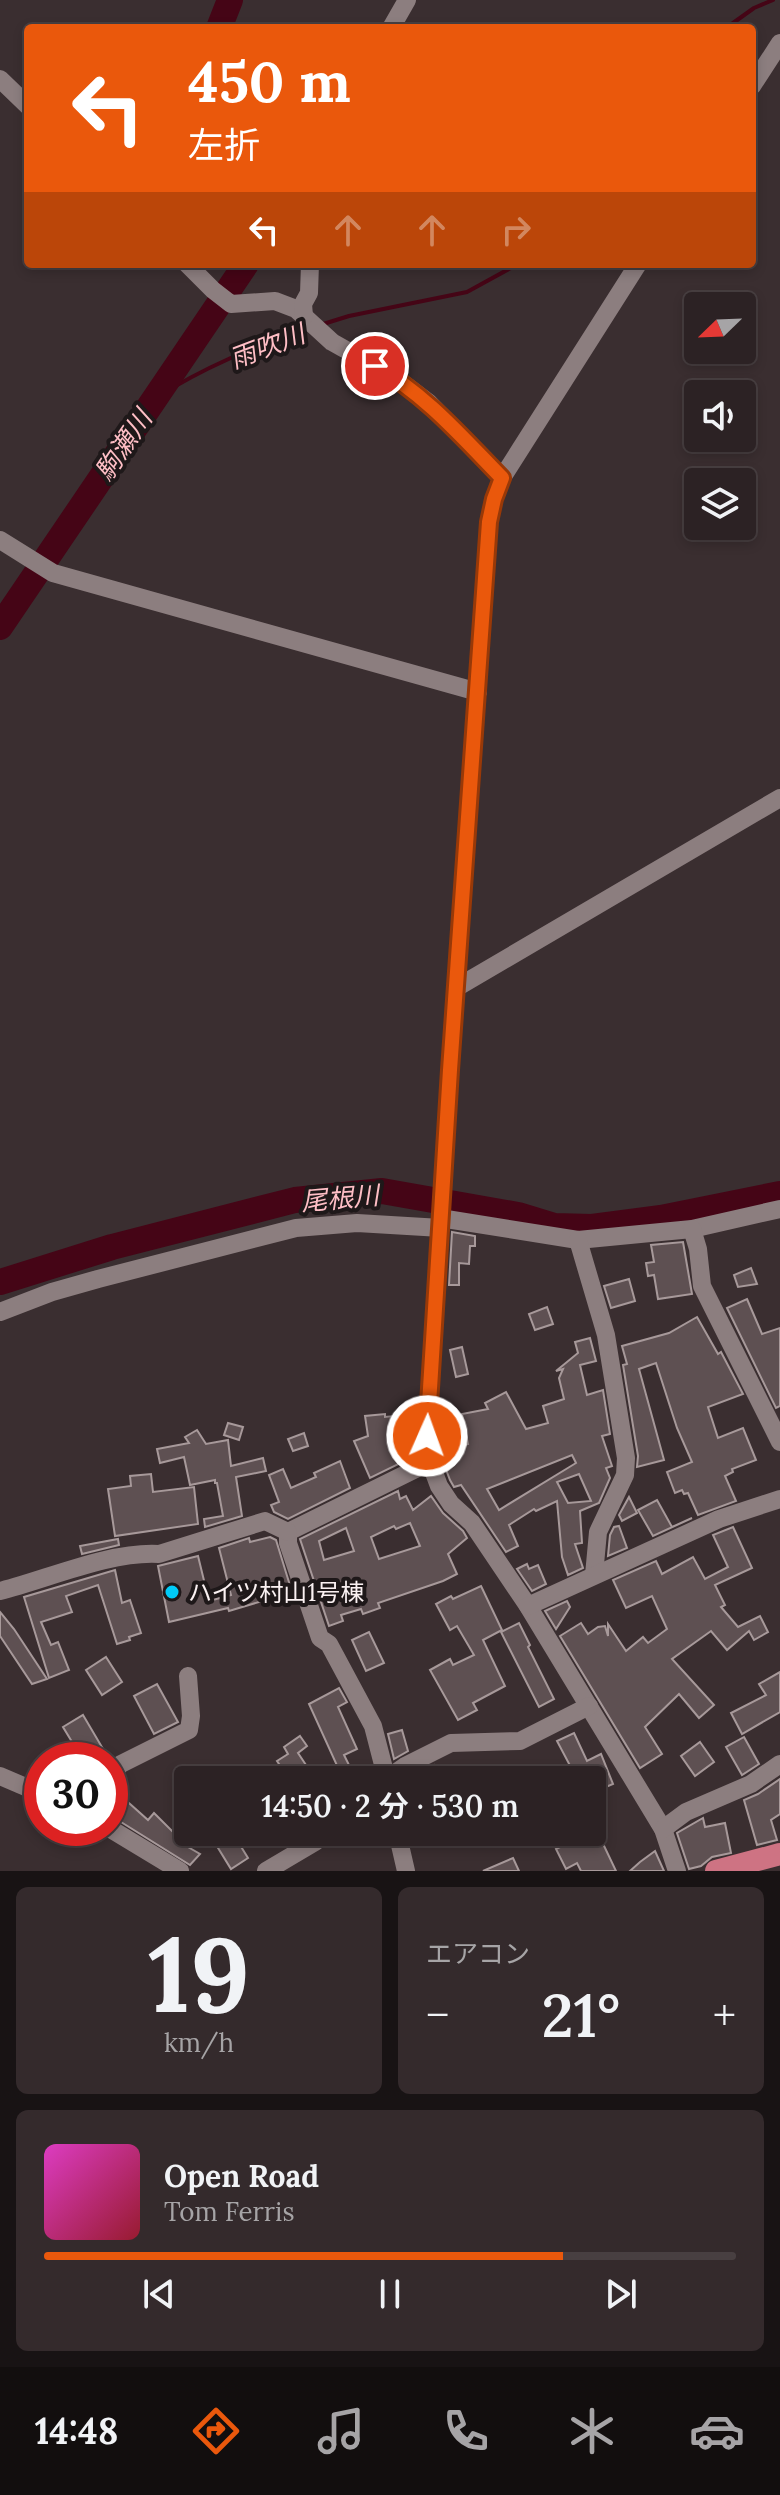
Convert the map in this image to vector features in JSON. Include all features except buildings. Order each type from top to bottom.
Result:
[{"type":"main road","points":[[716,1871],[780,1854]]},
{"type":"street","points":[[393,24],[407,0]]},
{"type":"street","points":[[756,80],[780,43]]},
{"type":"street","points":[[0,79],[24,102]]},
{"type":"street","points":[[191,268],[235,306],[275,301],[296,309],[332,342],[396,378],[429,403],[502,478]]},
{"type":"street","points":[[310,268],[309,293],[303,304],[311,323]]},
{"type":"street","points":[[635,268],[502,478],[489,522],[428,1410],[430,1462],[439,1486],[451,1504],[472,1523],[528,1606],[663,1829],[677,1871]]},
{"type":"street","points":[[0,540],[53,573],[478,692]]},
{"type":"street","points":[[456,988],[780,798]]},
{"type":"street","points":[[0,1312],[67,1287],[296,1228],[441,1219],[578,1240],[692,1229],[780,1209]]},
{"type":"street","points":[[692,1229],[698,1249],[702,1286],[780,1442]]},
{"type":"street","points":[[578,1240],[606,1335],[626,1458],[625,1475],[598,1532],[594,1575]]},
{"type":"street","points":[[288,1532],[430,1462]]},
{"type":"street","points":[[528,1606],[719,1519],[780,1499]]},
{"type":"street","points":[[0,1591],[75,1568],[145,1553],[159,1554],[265,1521],[288,1532]]},
{"type":"street","points":[[288,1532],[288,1543],[320,1638],[329,1644],[373,1726],[383,1766]]},
{"type":"street","points":[[128,1760],[189,1730],[188,1676]]},
{"type":"street","points":[[405,1766],[451,1743],[520,1741],[589,1706]]},
{"type":"street","points":[[663,1829],[686,1812],[751,1784],[780,1764]]},
{"type":"street","points":[[0,1776],[24,1786]]},
{"type":"street","points":[[128,1840],[180,1871]]},
{"type":"street","points":[[266,1871],[308,1846]]},
{"type":"street","points":[[400,1846],[406,1871]]},
{"type":"waterway","name":"駒瀬川","points":[[221,24],[230,0]]},
{"type":"waterway","name":"雨吹川","points":[[732,24],[754,8],[773,0]]},
{"type":"waterway","name":"駒瀬川","points":[[0,627],[243,268]]},
{"type":"waterway","name":"雨吹川","points":[[320,325],[349,316],[467,292],[511,268]]},
{"type":"waterway","name":"雨吹川","points":[[156,398],[230,358],[307,328]]},
{"type":"waterway","name":"尾根川","points":[[0,1282],[112,1247],[295,1200],[382,1191],[518,1215],[554,1226],[592,1227],[661,1218],[780,1194]]},
{"type":"place","name":"ハイツ村山1号棟","points":[[172,1592]]},
{"type":"route","points":[[375,366],[429,403],[502,478],[489,522],[427,1436]]}]
